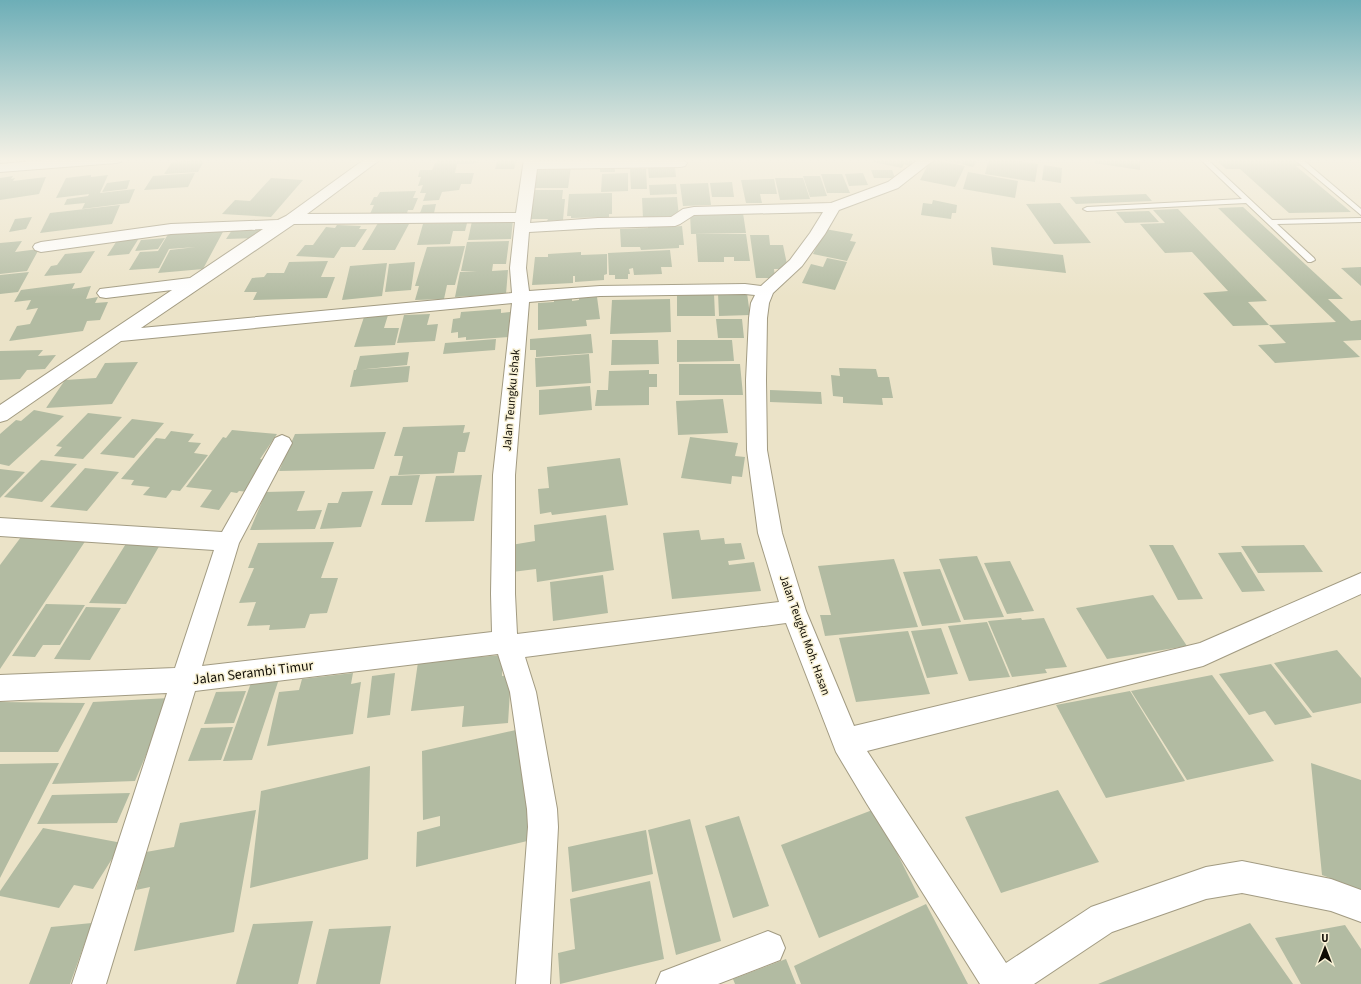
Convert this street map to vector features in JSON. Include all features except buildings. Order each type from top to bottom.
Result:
[{"type":"street","points":[[1,413],[310,205]]},
{"type":"street","name":"Jalan Teungku Ishak","points":[[525,205],[518,268],[520,297],[504,475],[503,594],[507,644],[522,692],[542,809],[543,827],[533,984]]},
{"type":"street","points":[[41,247],[164,230],[286,222],[598,223],[675,220],[688,212],[694,211],[833,207],[839,205]]},
{"type":"street","points":[[114,336],[520,297],[600,291],[765,290],[796,263],[817,234],[833,207]]},
{"type":"street","points":[[106,293],[194,282]]},
{"type":"street","name":"Jalan Teugku Moh. Hasan","points":[[765,290],[760,303],[758,318],[756,380],[757,450],[770,533],[794,611],[846,742],[877,794],[1000,984]]},
{"type":"street","points":[[90,984],[228,542],[282,443]]},
{"type":"street","points":[[0,527],[228,542]]},
{"type":"street","points":[[846,742],[1203,654],[1361,583]]},
{"type":"street","name":"Jalan Serambi Timur","points":[[0,688],[186,680],[794,611]]},
{"type":"street","points":[[1004,984],[1102,919],[1206,883],[1242,877],[1331,896],[1361,906]]},
{"type":"street","points":[[673,984],[768,948]]},
{"type":"lane","points":[[1087,209],[1169,205]]},
{"type":"lane","points":[[1251,205],[1311,260]]},
{"type":"lane","points":[[1352,205],[1361,212]]},
{"type":"lane","points":[[1269,222],[1361,220]]}]
